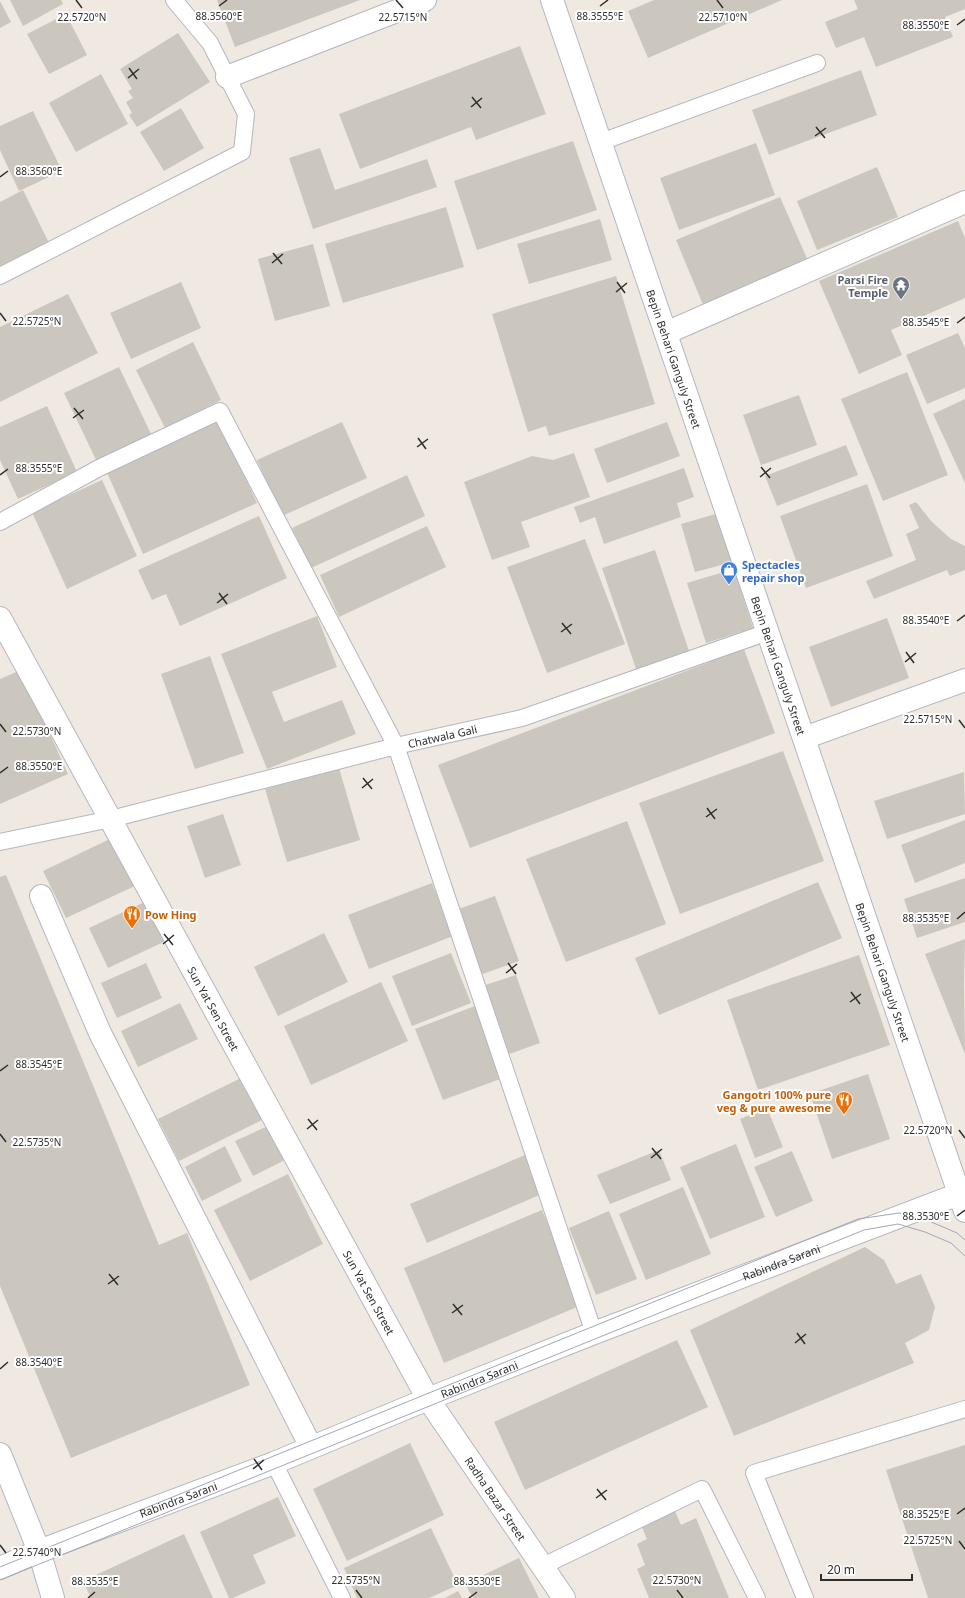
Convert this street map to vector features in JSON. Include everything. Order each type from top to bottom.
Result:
[{"type":"street","points":[[227,77],[425,0]]},
{"type":"street","name":"Bepin Behari Ganguly Street","points":[[552,0],[804,738],[963,1197]]},
{"type":"street","points":[[666,333],[965,202]]},
{"type":"street","name":"Sun Yat Sen Street","points":[[0,618],[428,1398]]},
{"type":"street","points":[[804,738],[965,680]]},
{"type":"street","points":[[41,896],[100,1032],[311,1447]]},
{"type":"street","name":"Rabindra Sarani","points":[[0,1568],[40,1551],[274,1463],[428,1398],[594,1333],[963,1197]]},
{"type":"street","name":"Radha Bazar Street","points":[[428,1398],[564,1598]]},
{"type":"street","points":[[0,1454],[40,1551],[53,1598]]},
{"type":"lane","points":[[0,276],[242,152],[246,114],[210,43],[174,0]]},
{"type":"lane","points":[[601,142],[817,63]]},
{"type":"lane","points":[[0,522],[99,468],[220,412],[396,746],[594,1333]]},
{"type":"lane","name":"Chatwala Gali","points":[[0,842],[110,819],[396,746],[522,718],[768,632]]},
{"type":"lane","points":[[805,1598],[754,1473],[965,1409]]},
{"type":"lane","points":[[274,1463],[342,1598]]},
{"type":"lane","points":[[543,1566],[702,1489],[757,1598]]},
{"type":"building","points":[[10,0],[61,0],[63,4],[23,26]]},
{"type":"building","points":[[217,0],[360,0],[235,47]]},
{"type":"building","points":[[654,0],[782,0],[648,58],[628,11]]},
{"type":"building","points":[[854,0],[965,0],[965,9],[945,17],[953,37],[876,67],[864,37],[836,48],[825,22],[858,9]]},
{"type":"building","points":[[0,1],[11,22],[0,28]]},
{"type":"building","points":[[66,14],[87,55],[49,74],[27,34]]},
{"type":"building","points":[[178,33],[210,82],[137,127],[129,115],[132,113],[126,102],[133,98],[128,91],[132,89],[120,69]]},
{"type":"building","points":[[520,46],[546,114],[476,140],[471,127],[360,169],[339,114]]},
{"type":"building","points":[[861,70],[877,115],[769,155],[752,110]]},
{"type":"building","points":[[101,74],[128,124],[76,152],[49,103]]},
{"type":"building","points":[[181,108],[204,148],[164,171],[140,132]]},
{"type":"building","points":[[33,111],[62,171],[19,191],[0,150],[0,126]]},
{"type":"building","points":[[573,141],[597,210],[477,250],[454,181]]},
{"type":"building","points":[[756,143],[775,195],[679,230],[660,178]]},
{"type":"building","points":[[320,148],[335,190],[427,159],[437,187],[313,229],[289,158]]},
{"type":"building","points":[[877,167],[898,217],[817,250],[797,201]]},
{"type":"building","points":[[23,190],[49,243],[0,267],[0,202]]},
{"type":"building","points":[[780,197],[809,263],[704,307],[676,240]]},
{"type":"building","points":[[446,207],[464,267],[343,303],[325,244]]},
{"type":"building","points":[[600,219],[612,260],[529,284],[517,244]]},
{"type":"building","points":[[958,221],[965,238],[965,298],[891,330],[902,355],[859,374],[819,281]]},
{"type":"building","points":[[313,244],[330,306],[275,321],[258,259]]},
{"type":"building","points":[[616,276],[655,404],[549,436],[546,426],[528,432],[492,314]]},
{"type":"building","points":[[181,282],[201,328],[131,359],[110,313]]},
{"type":"building","points":[[68,294],[98,353],[0,402],[0,327]]},
{"type":"building","points":[[958,333],[965,348],[965,388],[927,404],[906,355]]},
{"type":"building","points":[[193,342],[221,400],[165,428],[136,370]]},
{"type":"building","points":[[119,367],[153,438],[98,464],[64,393]]},
{"type":"building","points":[[907,372],[948,475],[883,501],[841,399]]},
{"type":"building","points":[[799,395],[817,445],[761,465],[743,415]]},
{"type":"building","points":[[965,399],[965,483],[933,414]]},
{"type":"building","points":[[47,406],[77,472],[18,499],[0,460],[0,427]]},
{"type":"building","points":[[218,418],[257,503],[143,554],[105,468]]},
{"type":"building","points":[[342,422],[367,478],[282,516],[257,460]]},
{"type":"building","points":[[667,422],[680,456],[607,483],[594,449]]},
{"type":"building","points":[[846,445],[858,475],[777,506],[765,476]]},
{"type":"building","points":[[574,453],[590,497],[521,522],[530,547],[492,560],[464,482],[532,456],[553,460]]},
{"type":"building","points":[[684,468],[694,497],[677,503],[681,517],[604,544],[595,517],[580,523],[574,507]]},
{"type":"building","points":[[407,475],[425,516],[311,568],[292,528]]},
{"type":"building","points":[[102,480],[137,556],[67,589],[32,512]]},
{"type":"building","points":[[867,484],[893,556],[806,588],[780,516]]},
{"type":"building","points":[[916,502],[932,522],[951,539],[965,546],[965,570],[950,576],[947,570],[874,599],[866,581],[916,560],[906,534],[919,528],[909,505]]},
{"type":"building","points":[[719,513],[733,562],[695,572],[681,524]]},
{"type":"building","points":[[259,516],[287,578],[180,626],[166,594],[152,600],[138,570]]},
{"type":"building","points":[[427,526],[446,567],[339,617],[320,575]]},
{"type":"building","points":[[585,539],[625,644],[547,673],[507,567]]},
{"type":"building","points":[[655,550],[689,651],[636,669],[602,568]]},
{"type":"building","points":[[734,569],[753,628],[706,643],[687,583]]},
{"type":"building","points":[[317,616],[337,667],[272,692],[284,722],[342,700],[356,734],[267,769],[221,654]]},
{"type":"building","points":[[887,618],[909,678],[831,707],[809,647]]},
{"type":"building","points":[[744,649],[775,733],[470,848],[438,765]]},
{"type":"building","points":[[210,656],[244,753],[195,769],[161,674]]},
{"type":"building","points":[[21,670],[68,774],[0,804],[0,679]]},
{"type":"building","points":[[783,751],[824,861],[680,914],[639,803]]},
{"type":"building","points":[[339,768],[360,840],[287,862],[265,789]]},
{"type":"building","points":[[964,772],[965,814],[887,839],[874,801]]},
{"type":"building","points":[[223,814],[241,865],[205,878],[187,826]]},
{"type":"building","points":[[965,820],[965,863],[915,883],[901,845]]},
{"type":"building","points":[[627,821],[666,924],[566,962],[526,859]]},
{"type":"building","points":[[114,837],[137,885],[66,918],[43,871]]},
{"type":"building","points":[[6,875],[159,1245],[187,1233],[250,1385],[71,1458],[0,1286],[0,877]]},
{"type":"building","points":[[965,878],[965,922],[917,938],[904,899]]},
{"type":"building","points":[[818,882],[842,938],[659,1015],[635,958]]},
{"type":"building","points":[[432,883],[453,936],[369,969],[348,915]]},
{"type":"building","points":[[495,896],[519,961],[477,976],[453,911]]},
{"type":"building","points":[[149,900],[168,940],[108,968],[89,928]]},
{"type":"building","points":[[324,933],[348,982],[278,1016],[254,967]]},
{"type":"building","points":[[965,939],[964,983],[965,1054],[925,954]]},
{"type":"building","points":[[451,953],[471,1003],[412,1026],[392,976]]},
{"type":"building","points":[[859,955],[890,1045],[758,1090],[727,1000]]},
{"type":"building","points":[[146,963],[162,998],[117,1018],[101,983]]},
{"type":"building","points":[[516,975],[540,1043],[504,1056],[479,987]]},
{"type":"building","points":[[381,982],[408,1041],[311,1085],[284,1026]]},
{"type":"building","points":[[180,1003],[198,1039],[138,1067],[121,1031]]},
{"type":"building","points":[[475,1006],[503,1078],[443,1100],[415,1029]]},
{"type":"building","points":[[868,1074],[890,1139],[832,1159],[810,1094]]},
{"type":"building","points":[[247,1075],[268,1117],[179,1161],[158,1119]]},
{"type":"building","points":[[767,1108],[783,1147],[755,1158],[740,1119]]},
{"type":"building","points":[[268,1126],[285,1160],[253,1176],[235,1141]]},
{"type":"building","points":[[736,1144],[765,1217],[710,1239],[680,1167]]},
{"type":"building","points":[[225,1146],[242,1181],[202,1201],[185,1167]]},
{"type":"building","points":[[659,1150],[671,1180],[610,1204],[597,1175]]},
{"type":"building","points":[[792,1151],[813,1201],[776,1217],[754,1167]]},
{"type":"building","points":[[525,1155],[542,1194],[427,1243],[410,1204]]},
{"type":"building","points":[[288,1174],[323,1244],[250,1281],[214,1210]]},
{"type":"building","points":[[683,1187],[711,1254],[646,1280],[619,1214]]},
{"type":"building","points":[[542,1210],[582,1305],[444,1363],[404,1268]]},
{"type":"building","points":[[609,1211],[637,1279],[596,1295],[569,1228]]},
{"type":"building","points":[[865,1247],[884,1260],[896,1284],[921,1274],[935,1307],[929,1330],[905,1343],[914,1363],[734,1436],[690,1330]]},
{"type":"building","points":[[677,1340],[708,1407],[525,1490],[494,1422]]},
{"type":"building","points":[[410,1443],[444,1515],[347,1561],[313,1489]]},
{"type":"building","points":[[965,1445],[965,1598],[928,1598],[886,1470]]},
{"type":"building","points":[[278,1497],[296,1536],[253,1555],[266,1583],[233,1598],[229,1598],[200,1532]]},
{"type":"building","points":[[675,1511],[681,1525],[696,1518],[729,1598],[649,1598],[637,1569],[645,1565],[637,1544],[647,1539],[641,1525]]},
{"type":"building","points":[[431,1528],[458,1585],[429,1598],[357,1598],[344,1568]]},
{"type":"building","points":[[184,1534],[213,1598],[91,1598],[83,1581]]},
{"type":"building","points":[[519,1558],[539,1598],[473,1598],[465,1584]]},
{"type":"building","points":[[458,1591],[462,1598],[445,1598]]},
{"type":"tram line","points":[[0,1567],[858,1219],[899,1213],[929,1221],[957,1233],[965,1240]]},
{"type":"tram line","points":[[0,1580],[864,1230],[898,1224],[925,1232],[951,1243],[965,1256]]},
{"type":"place","name":"Parsi Fire Temple","points":[[901,300]]},
{"type":"place","name":"Spectacles repair shop","points":[[729,585]]},
{"type":"place","name":"Pow Hing","points":[[132,929]]},
{"type":"place","name":"Gangotri 100% pure veg & pure awesome","points":[[844,1115]]}]
